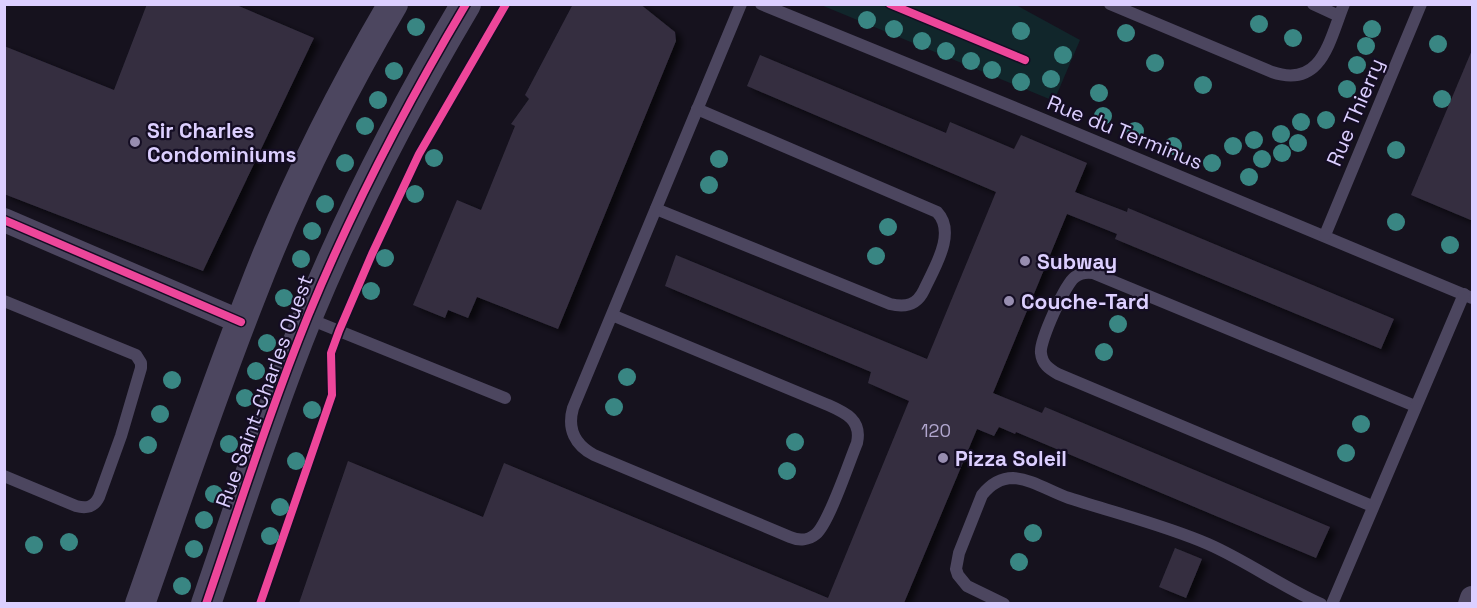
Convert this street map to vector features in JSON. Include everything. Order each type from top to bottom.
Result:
[{"type":"street","name":"Rue Saint-Charles Ouest","points":[[140,603],[268,253],[311,158],[393,4]]},
{"type":"street","name":"Rue Saint-Charles Ouest","points":[[206,603],[308,318],[373,173],[466,4]]},
{"type":"street","points":[[4,220],[241,322]]},
{"type":"street","points":[[1470,603],[1473,598]]},
{"type":"lane","points":[[612,315],[850,415],[859,431],[857,443],[825,522],[815,535],[803,539],[790,537],[594,455],[579,445],[572,431],[571,416],[612,315],[697,109],[741,4]]},
{"type":"lane","name":"Rue du Terminus","points":[[761,4],[1468,296]]},
{"type":"lane","points":[[1110,4],[1272,72],[1293,77],[1307,73],[1318,63],[1342,10],[1313,4]]},
{"type":"lane","name":"Rue Thierry","points":[[1325,235],[1422,4]]},
{"type":"lane","points":[[656,209],[898,306],[911,305],[921,297],[928,280],[946,234],[945,222],[938,212],[697,109]]},
{"type":"lane","points":[[1372,506],[1050,370],[1042,359],[1043,340],[1071,281],[1080,274],[1093,273],[1415,406]]},
{"type":"lane","points":[[1332,603],[1415,406],[1468,296]]},
{"type":"lane","points":[[4,301],[136,355],[141,363],[118,446],[99,497],[93,505],[76,506],[4,476]]},
{"type":"lane","points":[[308,318],[505,398]]},
{"type":"lane","points":[[1004,603],[967,586],[958,575],[956,562],[982,495],[998,481],[1013,478],[1028,481],[1062,495],[1208,544],[1296,593],[1321,603]]},
{"type":"green space","points":[[821,5],[1016,5],[1080,40],[1054,101]]},
{"type":"building","name":"Sir Charles Condominiums","points":[[147,4],[234,4],[314,38],[203,271],[4,194],[4,46],[114,90]]},
{"type":"building","points":[[573,4],[640,4],[675,32],[676,41],[558,329],[477,297],[468,318],[448,310],[445,318],[413,305],[457,200],[481,210],[515,126],[511,124],[529,99],[525,95]]},
{"type":"building","points":[[1473,50],[1473,221],[1411,195]]},
{"type":"building","points":[[760,55],[946,133],[950,122],[1014,149],[1021,135],[1087,163],[1075,192],[1127,212],[1128,208],[1394,319],[1381,349],[1115,239],[1117,234],[1067,214],[993,393],[1042,413],[1045,407],[1330,527],[1316,558],[1016,432],[1015,434],[999,427],[994,436],[977,429],[904,603],[299,603],[348,461],[483,517],[504,463],[828,598],[909,401],[868,383],[871,372],[665,286],[676,255],[927,359],[996,192],[747,86]]},
{"type":"building","points":[[1175,548],[1202,559],[1186,598],[1159,587]]},
{"type":"cycle path","points":[[206,604],[281,387],[325,276],[381,158],[466,4]]},
{"type":"cycle path","points":[[260,604],[332,395],[331,353],[339,331],[419,154],[506,4]]},
{"type":"cycle path","points":[[890,4],[1025,60]]},
{"type":"cycle path","points":[[4,220],[241,322]]},
{"type":"place","name":"Sir Charles Condominiums","points":[[135,142]]},
{"type":"place","name":"Subway","points":[[1025,261]]},
{"type":"place","name":"Couche-Tard","points":[[1009,301]]},
{"type":"place","name":"Pizza Soleil","points":[[943,458]]}]
